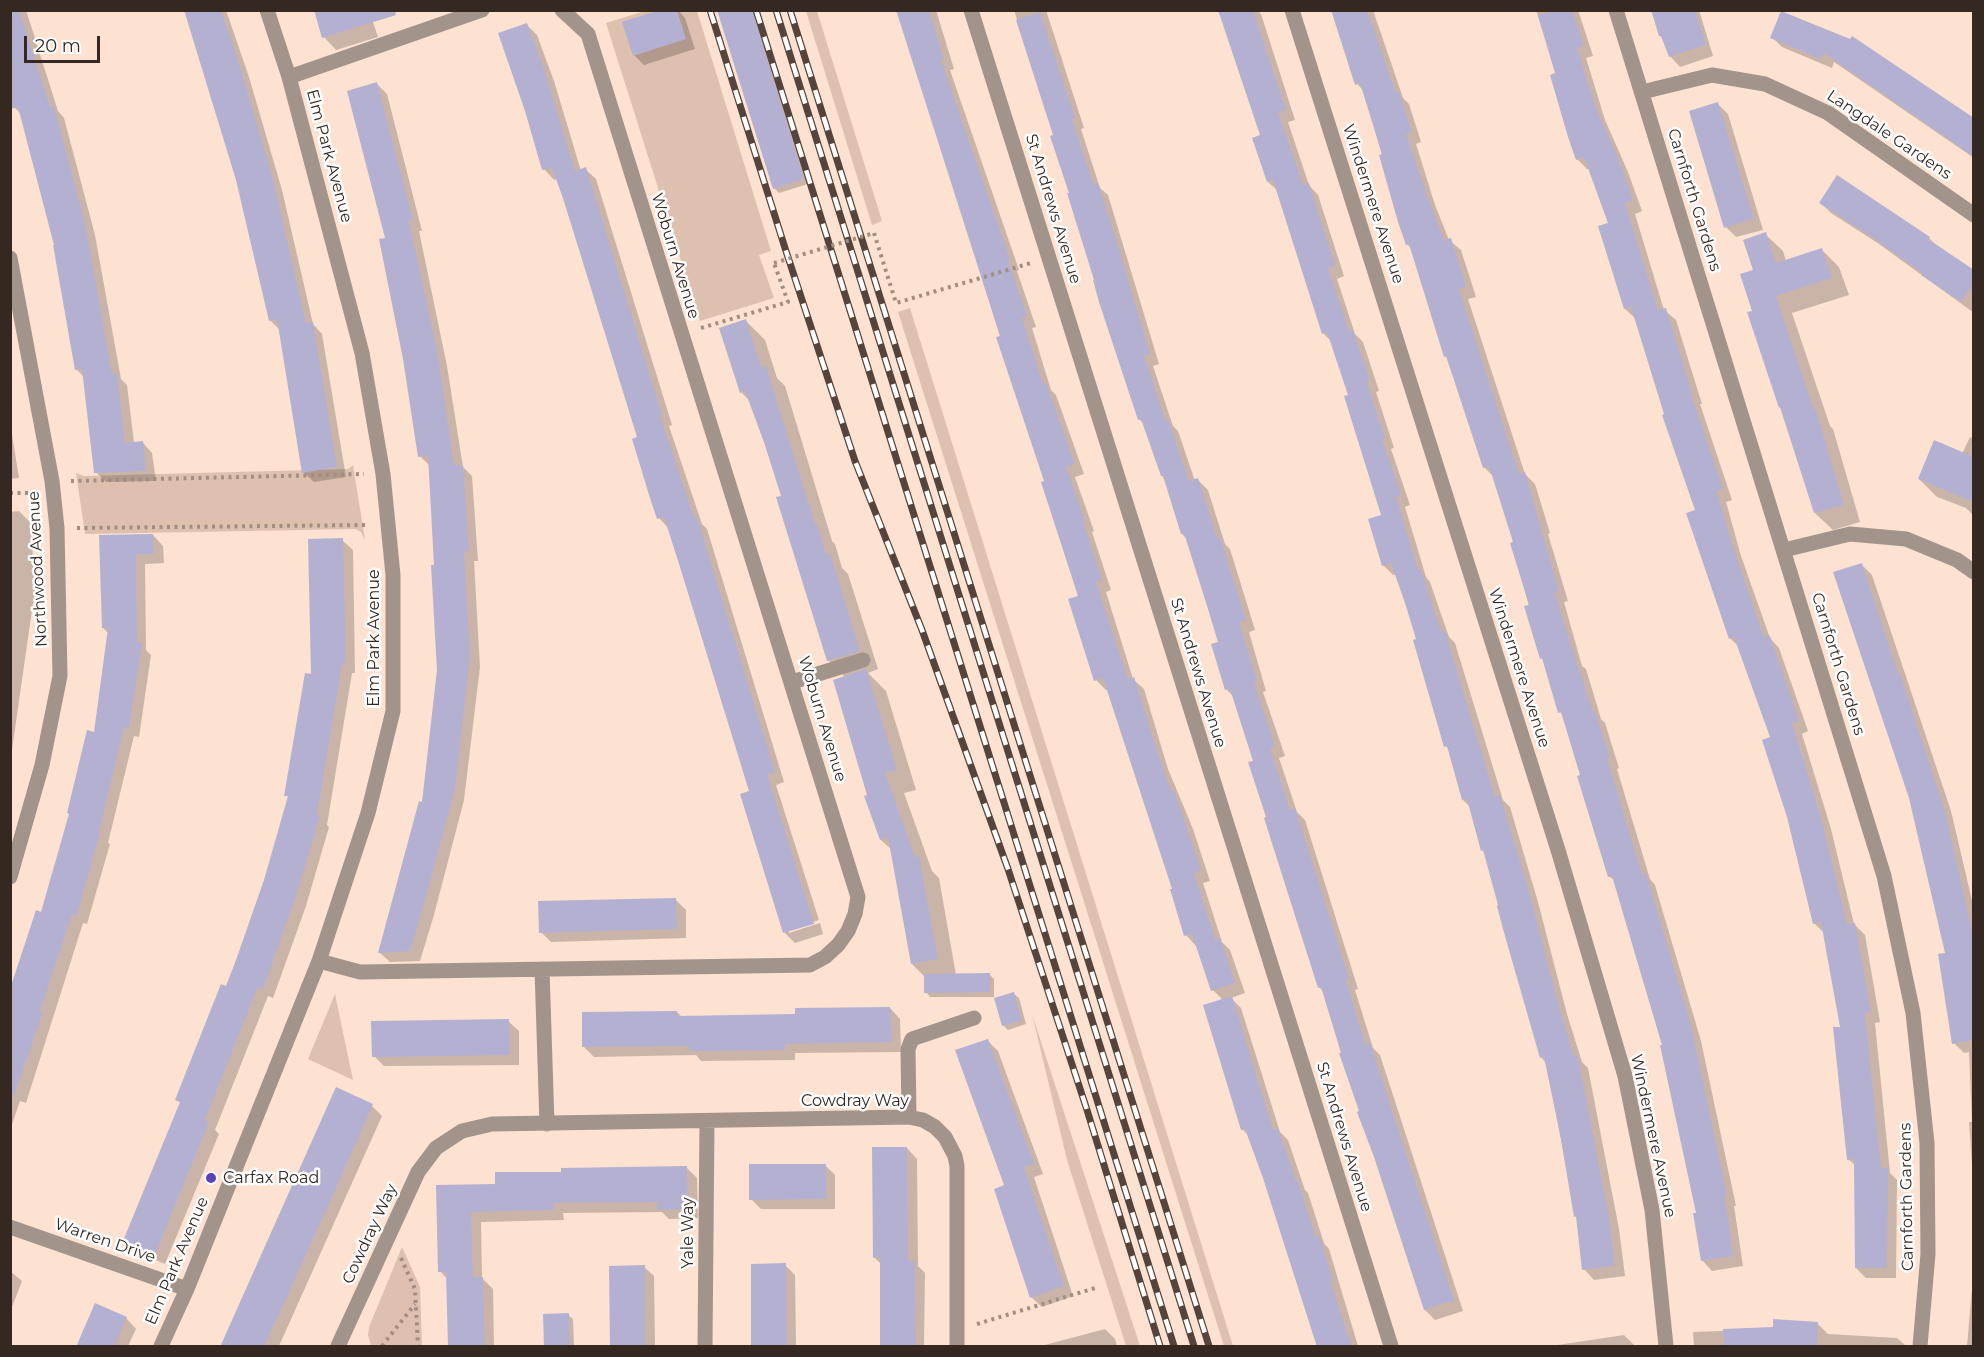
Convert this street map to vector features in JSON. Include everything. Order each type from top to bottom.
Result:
[{"type":"street","name":"Elm Park Avenue","points":[[161,1347],[187,1289],[319,962],[368,813],[393,711],[393,575],[383,474],[362,353],[289,76],[267,10]]},
{"type":"street","points":[[289,76],[482,10]]},
{"type":"street","name":"Woburn Avenue","points":[[319,962],[360,972],[810,965],[825,957],[838,945],[848,931],[855,914],[858,897],[588,34],[561,10]]},
{"type":"street","name":"St Andrews Avenue","points":[[971,10],[1391,1347]]},
{"type":"street","name":"Windermere Avenue","points":[[1292,10],[1558,850],[1625,1076],[1652,1210],[1666,1347]]},
{"type":"street","name":"Carnforth Gardens","points":[[1616,10],[1884,876],[1912,1013],[1927,1143],[1928,1254],[1920,1347]]},
{"type":"street","name":"Langdale Gardens","points":[[1641,92],[1712,75],[1766,84],[1828,113],[1974,215]]},
{"type":"street","name":"Northwood Avenue","points":[[10,258],[52,481],[57,528],[60,676],[42,765],[10,877]]},
{"type":"street","points":[[1784,550],[1850,534],[1906,539],[1957,560],[1974,572]]},
{"type":"street","points":[[792,682],[863,660]]},
{"type":"street","points":[[542,969],[547,1124]]},
{"type":"street","points":[[909,1117],[908,1049],[912,1039],[974,1018]]},
{"type":"street","name":"Cowdray Way","points":[[338,1347],[418,1172],[436,1148],[448,1138],[477,1126],[909,1117],[923,1120],[935,1127],[945,1137],[955,1156],[957,1166],[957,1347]]},
{"type":"street","name":"Yale Way","points":[[705,1347],[707,1121]]},
{"type":"street","name":"Warren Drive","points":[[10,1227],[187,1289]]},
{"type":"path","points":[[681,335],[788,302],[774,263],[874,233],[896,303],[1049,257]]},
{"type":"path","points":[[52,481],[383,474]]},
{"type":"path","points":[[57,528],[388,524]]},
{"type":"path","points":[[390,1233],[415,1289],[418,1347]]},
{"type":"path","points":[[957,1330],[1095,1288]]},
{"type":"path","points":[[382,1347],[416,1304]]},
{"type":"shaded area","points":[[645,11],[697,11],[771,251],[759,255],[774,298],[700,321],[606,23]]},
{"type":"shaded area","points":[[806,11],[817,11],[882,221],[872,225]]},
{"type":"shaded area","points":[[910,308],[1233,1346],[1224,1346],[898,312]]},
{"type":"shaded area","points":[[353,465],[365,540],[361,532],[355,529],[85,534],[76,473],[84,476],[348,469]]},
{"type":"shaded area","points":[[335,994],[353,1080],[308,1059]]},
{"type":"shaded area","points":[[1032,1014],[1140,1346],[1126,1346],[1067,1160]]},
{"type":"shaded area","points":[[402,1247],[420,1287],[422,1346],[371,1346],[368,1335],[369,1327]]},
{"type":"building","points":[[10,10],[19,10],[50,107],[54,106],[85,223],[112,374],[117,373],[125,443],[143,441],[146,471],[94,473],[82,369],[75,370],[54,245],[18,107],[10,109]]},
{"type":"building","points":[[184,10],[221,10],[240,66],[273,179],[306,323],[313,322],[337,467],[302,473],[277,319],[269,321],[236,180]]},
{"type":"building","points":[[314,10],[395,10],[396,15],[322,38]]},
{"type":"building","points":[[660,10],[677,10],[686,39],[633,56],[622,22]]},
{"type":"building","points":[[717,10],[752,10],[804,179],[773,189]]},
{"type":"building","points":[[896,10],[929,10],[944,59],[941,60],[1010,259],[1008,260],[1027,316],[1022,318],[1043,384],[1046,383],[1075,464],[1066,467],[1102,580],[1096,582],[1128,679],[1134,677],[1171,791],[1174,790],[1201,870],[1194,873],[1204,905],[1215,939],[1220,938],[1235,983],[1211,991],[1192,934],[1184,936],[1170,889],[1172,889],[1103,678],[1094,681],[1068,599],[1078,596],[1041,482],[1044,481],[996,337],[1000,336]]},
{"type":"building","points":[[1218,10],[1253,10],[1286,110],[1278,112],[1303,185],[1309,183],[1335,266],[1328,268],[1349,332],[1353,330],[1370,380],[1367,382],[1385,438],[1382,439],[1401,495],[1396,496],[1418,570],[1421,570],[1441,632],[1445,631],[1495,797],[1500,795],[1529,891],[1574,1057],[1578,1056],[1609,1218],[1615,1266],[1582,1270],[1576,1216],[1574,1217],[1544,1057],[1540,1058],[1467,799],[1462,800],[1447,746],[1444,747],[1413,640],[1416,639],[1405,603],[1391,563],[1382,566],[1368,519],[1381,515],[1344,396],[1348,395],[1327,332],[1322,334],[1273,180],[1267,182],[1252,138],[1260,135]]},
{"type":"building","points":[[1331,10],[1367,10],[1412,132],[1406,134],[1426,193],[1444,240],[1451,238],[1466,286],[1459,289],[1519,474],[1525,472],[1559,591],[1555,592],[1563,621],[1610,758],[1607,758],[1642,874],[1646,873],[1692,1029],[1727,1196],[1725,1196],[1733,1256],[1701,1261],[1693,1213],[1696,1213],[1660,1045],[1662,1045],[1612,876],[1608,877],[1577,776],[1580,775],[1561,712],[1558,713],[1524,606],[1529,605],[1510,543],[1513,542],[1489,466],[1483,468],[1446,356],[1444,357],[1409,244],[1406,245],[1398,222],[1379,155],[1382,154],[1360,83],[1355,85]]},
{"type":"building","points":[[1555,10],[1572,10],[1584,46],[1577,48],[1596,108],[1619,160],[1633,200],[1625,203],[1658,310],[1666,308],[1691,394],[1723,489],[1717,491],[1732,544],[1764,637],[1770,636],[1799,721],[1792,723],[1821,817],[1847,924],[1855,923],[1871,1012],[1865,1013],[1881,1168],[1888,1168],[1887,1268],[1855,1268],[1854,1159],[1847,1160],[1833,1027],[1840,1027],[1821,922],[1813,924],[1787,817],[1762,740],[1770,737],[1734,637],[1729,639],[1686,513],[1695,510],[1662,415],[1664,414],[1631,307],[1624,309],[1598,226],[1608,223],[1584,157],[1576,160],[1568,137],[1550,75],[1555,73],[1538,16]]},
{"type":"building","points":[[1651,10],[1695,10],[1706,45],[1669,57],[1661,36],[1659,36]]},
{"type":"building","points":[[1781,11],[1850,39],[1852,36],[1974,118],[1974,157],[1824,53],[1821,59],[1770,38]]},
{"type":"building","points":[[1040,12],[1075,118],[1072,119],[1083,153],[1094,185],[1098,183],[1118,246],[1150,354],[1144,355],[1165,420],[1168,419],[1189,481],[1198,478],[1217,538],[1220,537],[1246,620],[1239,622],[1257,681],[1254,682],[1275,746],[1270,748],[1290,810],[1295,808],[1349,978],[1346,980],[1365,1044],[1370,1043],[1454,1300],[1424,1310],[1357,1112],[1359,1111],[1339,1053],[1341,1053],[1321,987],[1318,988],[1264,818],[1266,817],[1248,762],[1253,761],[1230,689],[1225,690],[1211,644],[1218,642],[1184,533],[1181,534],[1163,476],[1161,476],[1141,419],[1138,420],[1099,302],[1067,193],[1069,193],[1050,136],[1053,135],[1016,20]]},
{"type":"building","points":[[527,23],[544,69],[575,171],[586,167],[662,415],[660,416],[694,518],[697,517],[775,772],[767,774],[814,924],[783,933],[740,794],[749,791],[680,567],[664,517],[657,519],[650,498],[632,439],[637,437],[563,198],[552,168],[542,170],[525,111],[498,33]]},
{"type":"building","points":[[377,82],[413,220],[409,221],[438,355],[454,465],[463,465],[469,551],[464,551],[470,656],[455,789],[410,951],[378,953],[419,801],[422,802],[437,670],[428,456],[418,457],[403,359],[379,239],[385,238],[347,91]]},
{"type":"building","points":[[1718,102],[1754,219],[1724,228],[1689,111]]},
{"type":"building","points":[[1837,175],[1930,237],[1928,239],[1974,270],[1974,283],[1961,302],[1921,275],[1923,273],[1819,203]]},
{"type":"building","points":[[1766,232],[1776,263],[1822,248],[1832,278],[1776,296],[1814,410],[1816,410],[1844,505],[1814,513],[1747,312],[1752,311],[1740,274],[1753,270],[1743,240]]},
{"type":"building","points":[[746,319],[761,367],[766,366],[815,524],[817,523],[826,554],[830,553],[860,651],[827,661],[776,497],[781,496],[764,442],[745,391],[740,393],[719,328]]},
{"type":"building","points":[[1934,440],[1974,457],[1974,502],[1918,479]]},
{"type":"building","points":[[153,534],[154,554],[136,554],[137,642],[142,643],[129,728],[124,727],[100,833],[77,915],[72,914],[40,1011],[43,1012],[14,1096],[10,1095],[10,989],[36,910],[41,912],[69,814],[67,813],[87,730],[94,732],[108,628],[102,628],[99,535]]},
{"type":"building","points":[[343,538],[346,663],[342,664],[317,815],[320,816],[296,896],[263,989],[258,987],[205,1120],[209,1122],[155,1255],[123,1241],[180,1102],[175,1100],[221,984],[226,986],[236,960],[264,880],[288,796],[284,796],[305,673],[311,674],[308,539]]},
{"type":"building","points":[[1862,563],[1946,815],[1974,940],[1974,1040],[1952,1044],[1938,954],[1945,953],[1909,798],[1833,572]]},
{"type":"building","points":[[866,669],[897,770],[885,773],[915,857],[919,856],[938,959],[911,964],[888,837],[880,840],[864,796],[867,795],[833,680]]},
{"type":"building","points":[[676,898],[677,929],[539,933],[538,901]]},
{"type":"building","points":[[990,973],[990,992],[924,993],[924,974]]},
{"type":"building","points":[[1014,992],[1022,1020],[1002,1026],[994,998]]},
{"type":"building","points":[[1232,996],[1273,1130],[1278,1128],[1316,1238],[1320,1237],[1333,1281],[1331,1282],[1352,1347],[1317,1347],[1263,1178],[1245,1129],[1241,1130],[1203,1005]]},
{"type":"building","points":[[890,1007],[892,1042],[785,1044],[785,1050],[689,1051],[689,1046],[582,1047],[582,1012],[677,1011],[678,1016],[795,1014],[795,1008]]},
{"type":"building","points":[[509,1019],[510,1055],[372,1057],[371,1021]]},
{"type":"building","points":[[988,1039],[1034,1164],[1024,1167],[1064,1286],[1030,1298],[994,1189],[1004,1185],[955,1050]]},
{"type":"building","points":[[336,1087],[373,1104],[333,1195],[264,1347],[220,1347]]},
{"type":"building","points":[[872,1147],[907,1147],[908,1261],[915,1261],[916,1347],[880,1347],[880,1257],[873,1258]]},
{"type":"building","points":[[749,1164],[826,1164],[826,1199],[749,1200]]},
{"type":"building","points":[[687,1166],[688,1209],[657,1210],[657,1202],[554,1203],[554,1210],[471,1212],[473,1277],[483,1277],[485,1347],[448,1347],[446,1272],[438,1272],[436,1185],[495,1184],[495,1172],[561,1172],[561,1168]]},
{"type":"building","points":[[786,1263],[787,1347],[751,1347],[751,1264]]},
{"type":"building","points":[[645,1265],[645,1347],[610,1347],[609,1266]]},
{"type":"building","points":[[95,1303],[127,1317],[114,1347],[76,1347]]},
{"type":"building","points":[[569,1313],[570,1347],[544,1347],[543,1314]]},
{"type":"building","points":[[1773,1319],[1818,1322],[1817,1347],[1724,1347],[1723,1329],[1773,1327]]},
{"type":"railway","points":[[710,10],[855,461],[922,630],[1008,869],[1087,1110],[1160,1346]]},
{"type":"railway","points":[[756,10],[1174,1346]]},
{"type":"railway","points":[[776,10],[1194,1346]]},
{"type":"railway","points":[[790,10],[1209,1346]]},
{"type":"place","name":"Carfax Road","points":[[211,1178]]}]
